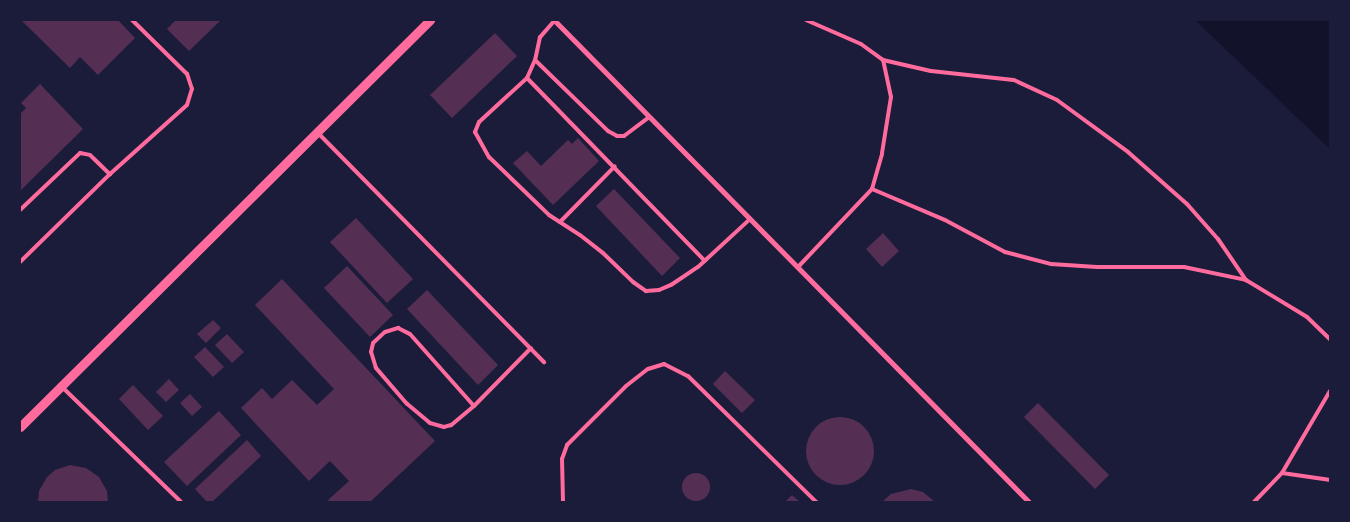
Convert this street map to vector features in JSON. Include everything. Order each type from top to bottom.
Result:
[{"type":"street","points":[[20,427],[430,20]]},
{"type":"street","points":[[555,20],[1029,502]]},
{"type":"lane","points":[[20,262],[110,174],[187,105],[192,90],[187,74],[132,20]]},
{"type":"lane","points":[[555,20],[540,36],[535,60],[527,78],[486,115],[475,132],[489,157],[549,216],[603,253],[632,282],[646,290],[659,290],[672,285],[706,261],[750,219]]},
{"type":"lane","points":[[806,20],[861,44],[883,60],[931,71],[1014,80],[1057,100],[1128,152],[1187,204],[1218,239],[1246,280]]},
{"type":"lane","points":[[535,60],[608,131],[617,136],[624,136],[649,117]]},
{"type":"lane","points":[[798,267],[872,189],[882,153],[891,97],[883,60]]},
{"type":"lane","points":[[527,78],[706,261]]},
{"type":"lane","points":[[318,132],[544,362]]},
{"type":"lane","points":[[20,210],[80,153],[90,155],[110,174]]},
{"type":"lane","points":[[560,222],[614,166]]},
{"type":"lane","points":[[872,189],[945,220],[1005,252],[1051,264],[1097,267],[1184,267],[1246,280],[1307,317],[1330,339]]},
{"type":"lane","points":[[474,406],[405,330],[391,329],[373,343],[371,352],[376,368],[407,404],[430,423],[444,427],[451,425],[474,406],[531,348]]},
{"type":"lane","points":[[563,502],[562,459],[567,446],[626,386],[648,368],[664,364],[688,376],[816,502]]},
{"type":"lane","points":[[61,386],[181,502]]},
{"type":"lane","points":[[1254,502],[1282,473],[1330,391]]},
{"type":"lane","points":[[1282,473],[1330,480]]},
{"type":"shaded area","points":[[1195,20],[1330,20],[1330,149]]},
{"type":"building","points":[[21,20],[118,20],[135,38],[98,75],[80,57],[70,68]]},
{"type":"building","points":[[176,20],[221,20],[189,51],[167,29]]},
{"type":"building","points":[[495,33],[517,56],[452,118],[430,95]]},
{"type":"building","points":[[40,84],[83,129],[20,191],[20,114],[26,108],[21,103]]},
{"type":"building","points":[[578,138],[599,161],[553,205],[513,163],[527,151],[541,166],[568,140],[572,144]]},
{"type":"building","points":[[614,189],[680,258],[662,276],[596,206]]},
{"type":"building","points":[[356,218],[413,279],[387,303],[330,242]]},
{"type":"building","points":[[883,233],[899,251],[882,267],[866,249]]},
{"type":"building","points":[[347,266],[393,315],[370,337],[324,288]]},
{"type":"building","points":[[282,279],[435,441],[370,502],[330,502],[328,500],[349,481],[330,461],[309,481],[241,408],[262,388],[272,399],[292,380],[317,405],[334,389],[255,305]]},
{"type":"building","points":[[427,290],[498,365],[478,385],[407,309]]},
{"type":"building","points":[[213,320],[221,328],[206,343],[197,334]]},
{"type":"building","points":[[227,334],[244,352],[232,363],[215,345]]},
{"type":"building","points":[[205,347],[224,367],[213,377],[194,357]]},
{"type":"building","points":[[725,371],[755,400],[742,413],[713,384]]},
{"type":"building","points":[[169,379],[179,390],[166,402],[156,392]]},
{"type":"building","points":[[133,385],[163,416],[148,430],[119,399]]},
{"type":"building","points":[[190,394],[202,407],[192,416],[180,403]]},
{"type":"building","points":[[1038,403],[1109,475],[1095,489],[1024,417]]},
{"type":"building","points":[[219,411],[241,435],[187,486],[164,462]]},
{"type":"building","points":[[840,417],[853,420],[864,427],[871,438],[874,451],[871,464],[864,475],[853,482],[840,485],[827,482],[816,475],[809,464],[806,451],[809,438],[816,427],[827,420]]},
{"type":"building","points":[[247,440],[261,456],[212,502],[207,502],[195,489]]},
{"type":"building","points":[[70,465],[86,468],[99,477],[107,491],[108,502],[38,502],[39,491],[47,477],[55,470]]},
{"type":"building","points":[[696,473],[706,477],[710,487],[706,497],[696,501],[686,497],[682,487],[686,477]]},
{"type":"building","points":[[911,489],[923,492],[935,502],[882,502],[891,494]]},
{"type":"building","points":[[792,495],[800,502],[785,502]]}]
